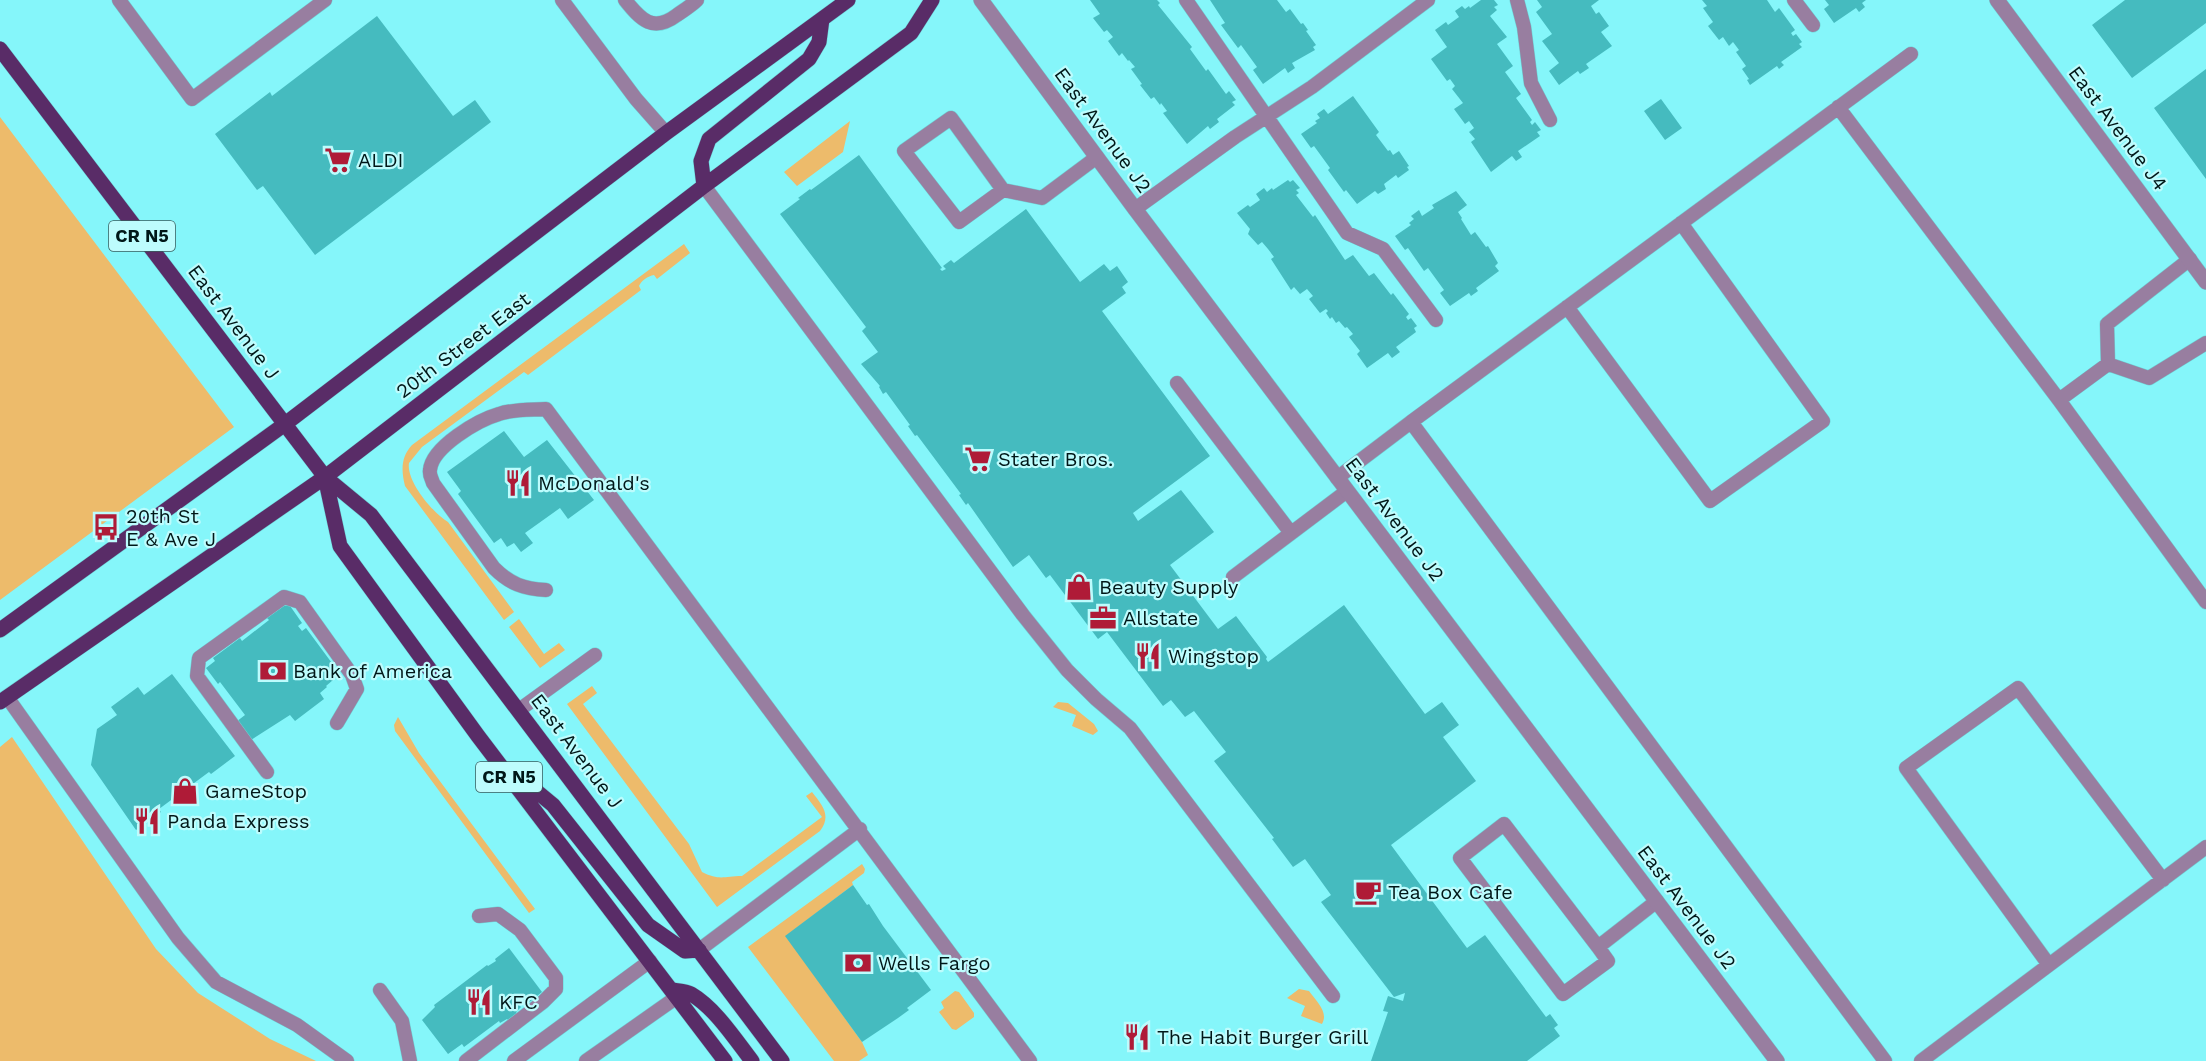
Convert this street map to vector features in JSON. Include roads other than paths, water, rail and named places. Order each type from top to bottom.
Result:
[{"type":"main road","name":"20th Street East","points":[[4,699],[326,477],[704,186],[911,33],[932,0]]},
{"type":"main road","points":[[0,630],[285,424],[666,133],[844,1]]},
{"type":"main road","points":[[704,186],[701,160],[709,139],[809,59],[819,42],[822,19]]},
{"type":"main road","name":"East Avenue J","points":[[0,49],[326,477],[371,515],[782,1061]]},
{"type":"main road","name":"East Avenue J","points":[[326,477],[340,546],[495,759],[724,1061]]},
{"type":"main road","points":[[495,759],[553,805],[648,925],[685,951],[699,950]]},
{"type":"main road","points":[[674,993],[689,992],[704,1004],[726,1027],[752,1061]]},
{"type":"street","name":"East Avenue J2","points":[[981,0],[1135,209],[1777,1061]]},
{"type":"street","name":"East Avenue J4","points":[[1997,0],[2206,282]]},
{"type":"lane","points":[[119,0],[192,99],[325,0]]},
{"type":"lane","points":[[562,0],[636,99],[666,133]]},
{"type":"lane","points":[[625,0],[642,19],[659,25],[670,20],[697,0]]},
{"type":"lane","points":[[1186,0],[1347,233],[1383,249],[1436,320]]},
{"type":"lane","points":[[1135,209],[1266,116],[1312,87],[1428,0]]},
{"type":"lane","points":[[1517,0],[1524,27],[1531,83],[1550,120]]},
{"type":"lane","points":[[1794,0],[1813,25]]},
{"type":"lane","points":[[1337,478],[1911,54]]},
{"type":"lane","points":[[1838,107],[2059,400],[2206,602]]},
{"type":"lane","points":[[1003,190],[959,222],[904,151],[951,118],[1003,190],[1042,198],[1096,157]]},
{"type":"lane","points":[[704,186],[1023,615],[1067,670],[1095,699],[1130,728],[1334,996]]},
{"type":"lane","points":[[1567,307],[1710,501],[1823,421],[1681,223]]},
{"type":"lane","points":[[2108,364],[2107,324],[2190,259]]},
{"type":"lane","points":[[2108,364],[2149,378],[2206,343]]},
{"type":"lane","points":[[2059,400],[2108,364]]},
{"type":"lane","points":[[1177,383],[1291,533]]},
{"type":"lane","points":[[546,590],[522,588],[505,579],[433,483],[429,472],[432,460],[441,448],[477,423],[500,413],[546,409],[1030,1061]]},
{"type":"lane","points":[[1410,422],[1885,1061]]},
{"type":"lane","points":[[1233,577],[1347,491]]},
{"type":"lane","points":[[267,772],[196,676],[199,658],[284,597],[300,602],[352,675],[357,689],[337,723]]},
{"type":"lane","points":[[519,710],[595,655]]},
{"type":"lane","points":[[2049,965],[1906,768],[2018,688],[2163,880]]},
{"type":"lane","points":[[4,699],[178,938],[216,981],[297,1025],[347,1061]]},
{"type":"lane","points":[[1504,824],[1598,947],[1608,961],[1563,994],[1460,858],[1504,824]]},
{"type":"lane","points":[[699,950],[860,829]]},
{"type":"lane","points":[[1921,1061],[2206,847]]},
{"type":"lane","points":[[1598,947],[1657,901]]},
{"type":"lane","points":[[466,1061],[543,1002],[556,989],[556,978],[520,930],[498,914],[479,916]]},
{"type":"lane","points":[[514,1061],[650,961]]},
{"type":"lane","points":[[380,990],[402,1021],[410,1061]]},
{"type":"lane","points":[[586,1061],[674,993]]},
{"type":"place","name":"ALDI","points":[[338,160]]},
{"type":"place","name":"Stater Bros.","points":[[978,459]]},
{"type":"place","name":"McDonald's","points":[[518,483]]},
{"type":"place","name":"20th St E & Ave J","points":[[106,527]]},
{"type":"place","name":"Beauty Supply","points":[[1079,587]]},
{"type":"place","name":"Allstate","points":[[1103,618]]},
{"type":"place","name":"Wingstop","points":[[1148,656]]},
{"type":"place","name":"Bank of America","points":[[273,671]]},
{"type":"place","name":"GameStop","points":[[185,791]]},
{"type":"place","name":"Panda Express","points":[[147,821]]},
{"type":"place","name":"Tea Box Cafe","points":[[1368,892]]},
{"type":"place","name":"Wells Fargo","points":[[858,963]]},
{"type":"place","name":"KFC","points":[[479,1002]]},
{"type":"place","name":"The Habit Burger Grill","points":[[1137,1037]]}]
